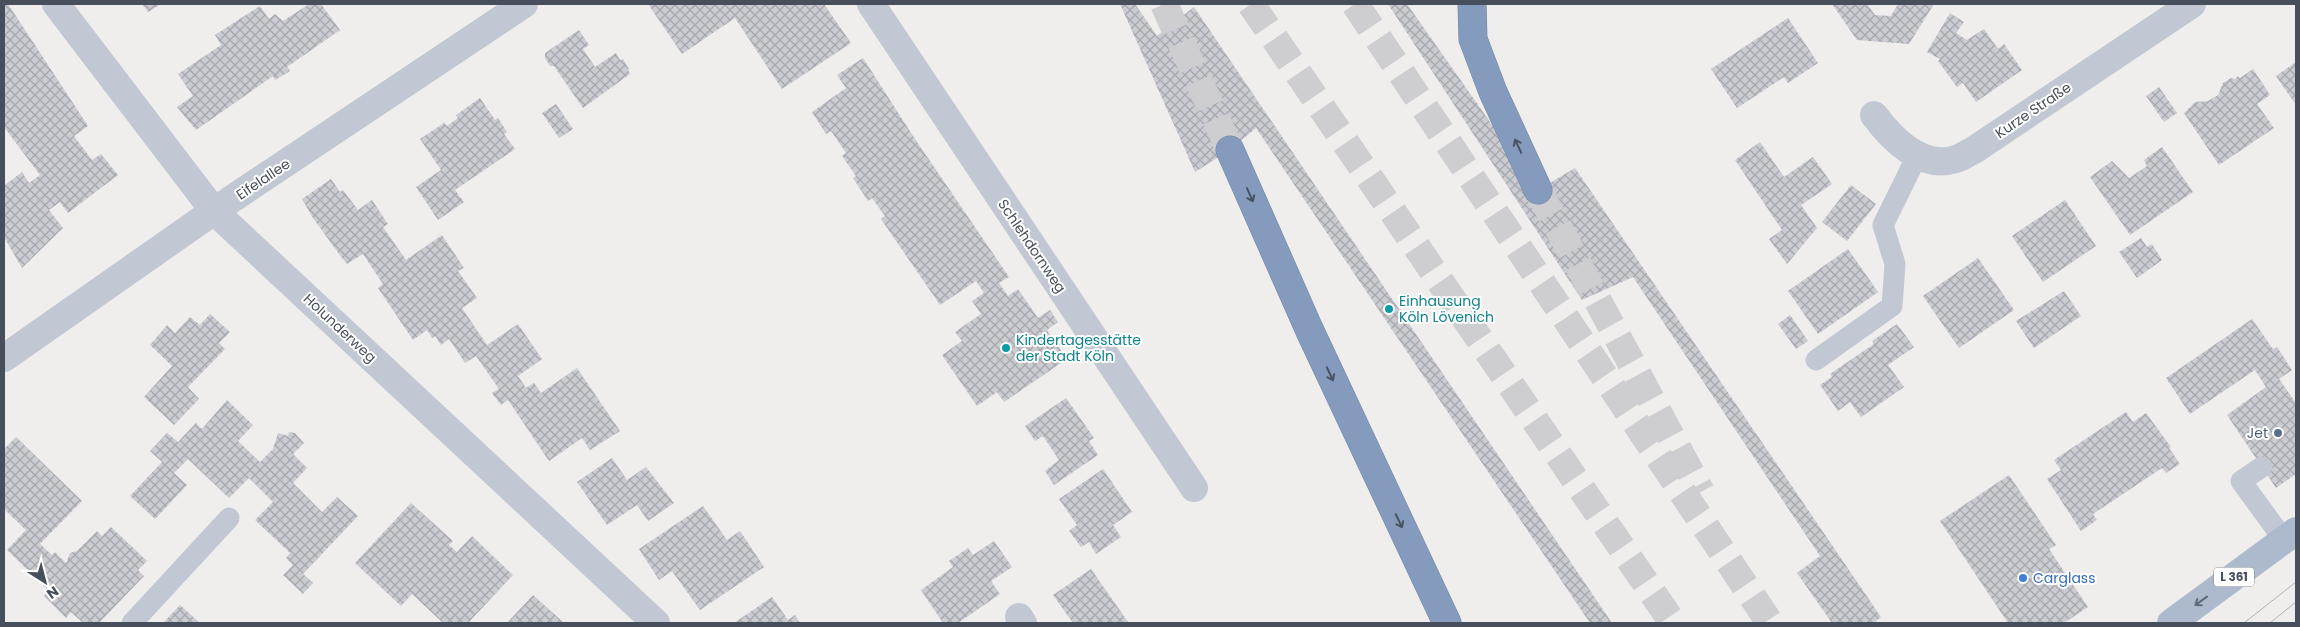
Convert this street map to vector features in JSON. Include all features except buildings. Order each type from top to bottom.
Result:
[{"type":"highway","points":[[1472,4],[1473,39],[1493,92],[1538,190]]},
{"type":"highway","points":[[1230,150],[1309,330],[1448,623]]},
{"type":"main road","name":"L 361","points":[[2171,623],[2290,536]]},
{"type":"street","name":"Holunderweg","points":[[56,4],[214,211],[656,623]]},
{"type":"street","name":"Eifelallee","points":[[4,358],[214,211],[524,4]]},
{"type":"street","name":"Schlehdornweg","points":[[871,4],[1194,488]]},
{"type":"street","name":"Kurze Straße","points":[[1874,115],[1886,131],[1906,149],[1935,161],[1955,159],[1974,150],[2192,4]]},
{"type":"lane","points":[[1816,360],[1892,306],[1895,264],[1883,225],[1918,154]]},
{"type":"lane","points":[[2262,467],[2241,481],[2290,536]]},
{"type":"lane","points":[[132,623],[229,518]]},
{"type":"tunnel","points":[[1164,4],[1230,150]]},
{"type":"tunnel","points":[[1251,4],[1673,623]]},
{"type":"tunnel","points":[[1355,4],[1770,623]]},
{"type":"tunnel","points":[[1538,190],[1701,492]]},
{"type":"tram line","points":[[2244,623],[2296,582]]},
{"type":"tram line","points":[[2270,623],[2296,602]]},
{"type":"place","name":"Einhausung Köln Lövenich","points":[[1389,309]]},
{"type":"place","name":"Kindertagesstätte der Stadt Köln","points":[[1006,348]]},
{"type":"place","name":"Jet","points":[[2278,433]]},
{"type":"place","name":"Carglass","points":[[2023,578]]}]
